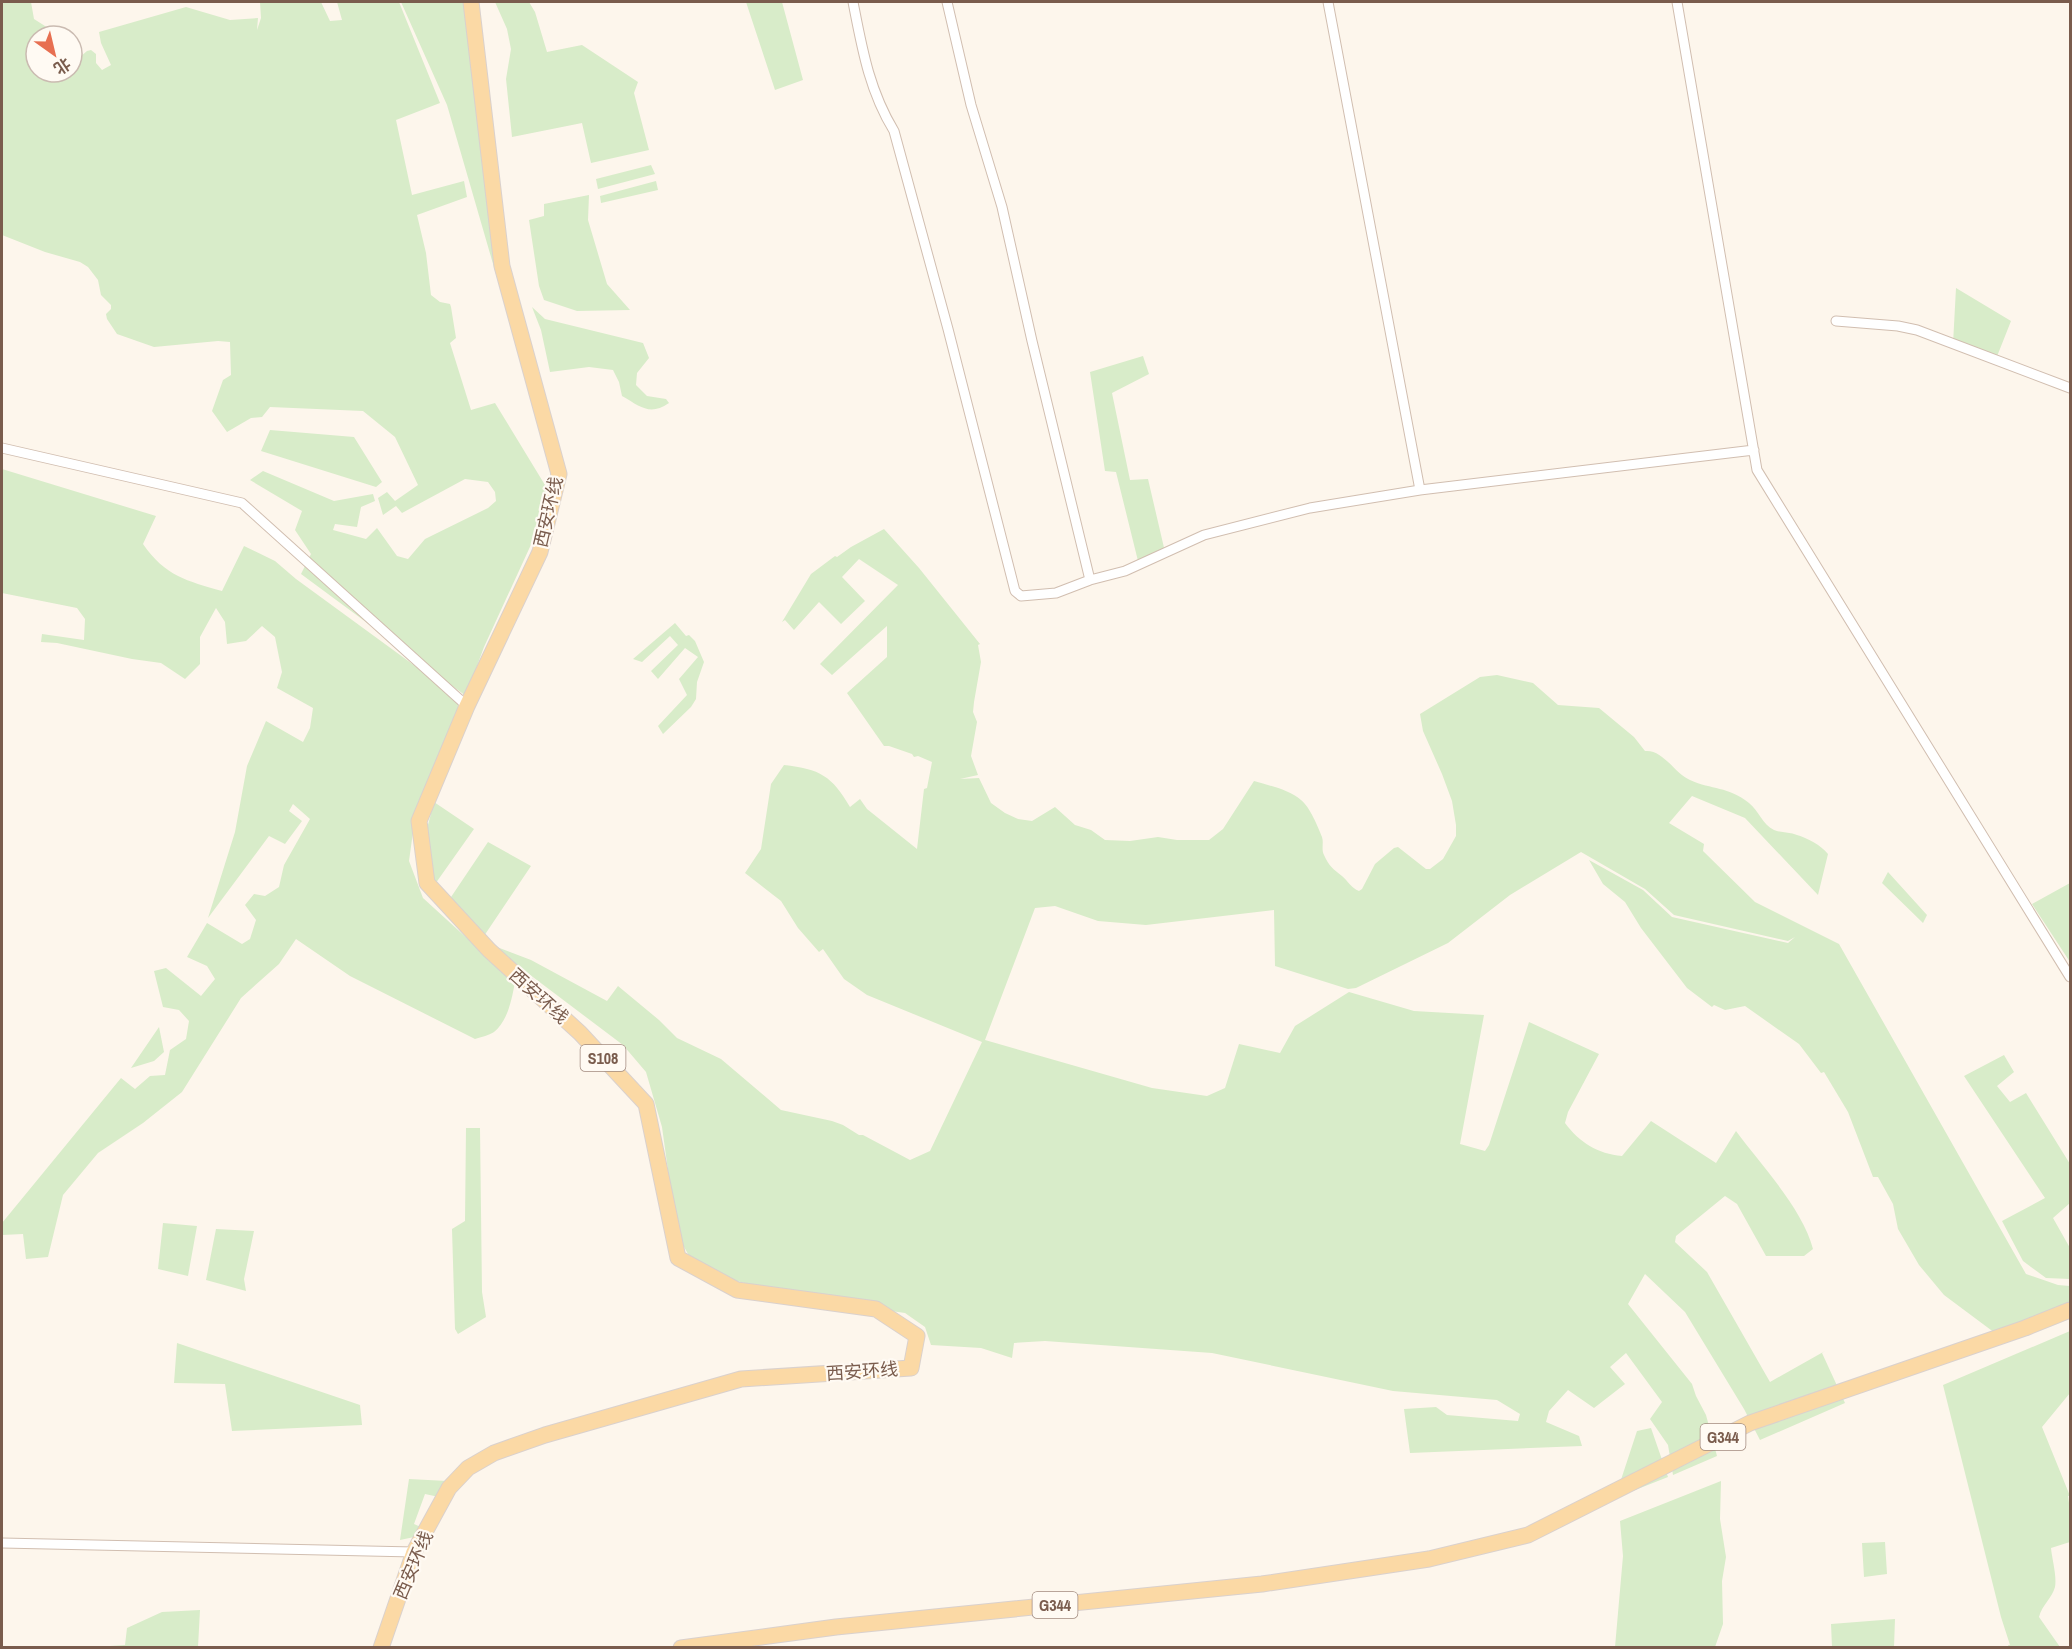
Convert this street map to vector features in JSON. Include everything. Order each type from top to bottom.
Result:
[{"type":"main road","name":"西安环线","points":[[381,1647],[414,1552],[449,1488],[468,1468],[494,1453],[545,1435],[741,1379],[911,1368],[917,1336],[876,1309],[737,1290],[678,1258],[646,1104],[580,1033],[489,950],[427,883],[419,821],[467,706],[540,552],[559,474],[502,266],[471,2]]},
{"type":"main road","name":"G344","points":[[681,1647],[836,1627],[1262,1584],[1429,1558],[1528,1535],[1750,1423],[2025,1328],[2070,1310]]},
{"type":"street","points":[[853,2],[866,68],[884,115],[894,130],[1015,591],[1021,596],[1056,593],[1090,580],[1125,571],[1204,535],[1310,508],[1420,490],[1754,450]]},
{"type":"street","points":[[947,2],[971,105],[1002,207],[1090,580]]},
{"type":"street","points":[[1328,2],[1420,490]]},
{"type":"street","points":[[1677,2],[1756,470],[2070,977]]},
{"type":"street","points":[[1836,321],[1898,326],[1917,330],[2070,388]]},
{"type":"street","points":[[2,448],[242,503],[467,706]]},
{"type":"street","points":[[2,1543],[414,1552]]},
{"type":"green space","points":[[2,2],[31,2],[34,19],[42,24],[24,24],[24,84],[84,84],[84,54],[87,51],[91,50],[96,54],[96,63],[102,70],[111,65],[101,43],[99,32],[186,7],[230,20],[258,18],[257,30],[261,18],[260,2],[321,2],[330,21],[342,20],[337,2],[399,2],[440,103],[396,120],[412,195],[464,181],[467,197],[417,215],[426,253],[431,295],[440,302],[450,304],[456,338],[450,343],[471,410],[495,403],[548,490],[540,525],[484,647],[466,696],[301,574],[311,554],[295,530],[302,511],[250,480],[263,471],[334,501],[373,494],[375,501],[361,507],[357,527],[335,524],[333,530],[366,539],[377,528],[397,556],[408,559],[425,539],[488,508],[496,501],[495,492],[488,482],[465,479],[402,513],[396,506],[383,515],[378,498],[387,492],[395,501],[418,485],[395,437],[363,411],[270,407],[262,417],[251,418],[227,432],[212,411],[223,380],[231,375],[230,342],[154,347],[117,334],[107,319],[106,314],[111,309],[111,305],[101,295],[98,280],[88,267],[80,262],[45,252],[2,235]]},
{"type":"green space","points":[[401,2],[467,2],[511,326],[447,105]]},
{"type":"green space","points":[[495,2],[529,2],[535,12],[547,52],[582,45],[638,82],[634,93],[649,150],[591,163],[582,123],[512,137],[506,79],[511,49],[507,29]]},
{"type":"green space","points":[[746,2],[782,2],[803,80],[775,90]]},
{"type":"green space","points":[[651,165],[655,174],[598,189],[596,179]]},
{"type":"green space","points":[[656,181],[658,190],[601,203],[600,196]]},
{"type":"green space","points":[[589,195],[588,220],[607,284],[630,310],[577,311],[544,300],[539,286],[529,220],[544,216],[544,204]]},
{"type":"green space","points":[[1956,288],[2011,321],[1994,364],[1953,344]]},
{"type":"green space","points":[[532,307],[545,319],[643,343],[649,358],[637,373],[636,385],[647,396],[666,399],[669,403],[656,409],[646,409],[635,404],[622,396],[613,370],[589,367],[550,372],[541,330]]},
{"type":"green space","points":[[1143,356],[1149,374],[1112,393],[1130,480],[1148,479],[1165,552],[1139,565],[1116,472],[1105,471],[1090,372]]},
{"type":"green space","points":[[270,430],[354,437],[382,482],[376,487],[261,451]]},
{"type":"green space","points":[[2,469],[156,516],[143,544],[151,555],[168,570],[198,584],[222,591],[244,546],[275,561],[296,579],[463,701],[416,810],[409,861],[423,898],[515,982],[509,1009],[503,1022],[492,1033],[475,1039],[350,976],[296,939],[279,964],[241,998],[182,1092],[143,1123],[98,1153],[63,1195],[48,1257],[26,1259],[23,1234],[2,1235],[2,1223],[121,1078],[135,1089],[150,1076],[165,1075],[170,1050],[186,1039],[189,1021],[179,1010],[163,1007],[154,971],[166,968],[201,996],[215,979],[207,966],[187,957],[207,923],[242,944],[250,939],[256,920],[245,905],[254,894],[265,896],[279,887],[284,865],[310,819],[293,804],[289,811],[302,821],[285,844],[269,836],[208,918],[235,832],[247,766],[266,721],[303,742],[310,728],[313,708],[277,688],[282,672],[275,637],[262,626],[246,641],[227,644],[225,622],[216,608],[200,637],[200,664],[185,679],[161,663],[41,642],[42,634],[84,640],[85,619],[77,608],[2,593]]},
{"type":"green space","points":[[884,529],[919,568],[980,644],[978,645],[981,662],[973,712],[977,722],[971,756],[978,775],[960,779],[979,778],[991,803],[1018,819],[1032,821],[1055,807],[1075,825],[1091,830],[1105,840],[1130,841],[1158,837],[1177,840],[1209,840],[1223,829],[1254,781],[1285,790],[1308,807],[1322,837],[1323,853],[1328,862],[1359,891],[1375,864],[1394,848],[1398,847],[1426,869],[1430,869],[1443,859],[1456,836],[1456,825],[1452,801],[1423,731],[1420,714],[1480,677],[1497,675],[1533,683],[1558,705],[1599,708],[1634,737],[1645,751],[1658,754],[1684,777],[1734,794],[1749,803],[1774,830],[1794,834],[1818,845],[1828,854],[1818,895],[1745,818],[1692,796],[1669,823],[1704,844],[1703,851],[1755,902],[1839,944],[2026,1274],[2058,1285],[2070,1286],[2070,1306],[1999,1336],[1944,1295],[1919,1265],[1898,1229],[1893,1204],[1878,1177],[1873,1177],[1848,1112],[1824,1072],[1821,1073],[1799,1044],[1745,1006],[1725,1010],[1714,1005],[1712,1007],[1687,988],[1641,928],[1625,902],[1603,884],[1589,860],[1643,890],[1672,917],[1788,943],[1795,937],[1788,941],[1674,915],[1645,889],[1581,852],[1510,895],[1448,943],[1356,988],[1348,989],[1275,966],[1274,910],[1146,925],[1098,921],[1055,906],[1035,908],[985,1040],[1152,1088],[1207,1096],[1225,1088],[1239,1044],[1280,1053],[1295,1026],[1349,992],[1414,1011],[1484,1015],[1460,1144],[1485,1151],[1489,1145],[1529,1022],[1599,1054],[1568,1112],[1565,1123],[1576,1136],[1597,1150],[1622,1156],[1651,1121],[1716,1163],[1736,1131],[1791,1203],[1808,1234],[1813,1249],[1804,1256],[1766,1256],[1737,1204],[1725,1196],[1676,1236],[1675,1242],[1707,1272],[1770,1382],[1825,1351],[1822,1353],[1845,1403],[1760,1440],[1744,1409],[1685,1312],[1645,1274],[1628,1304],[1692,1384],[1706,1415],[1717,1456],[1673,1475],[1668,1445],[1650,1419],[1662,1402],[1626,1353],[1610,1367],[1625,1384],[1594,1408],[1568,1390],[1549,1411],[1546,1422],[1579,1436],[1582,1446],[1410,1453],[1404,1409],[1436,1407],[1447,1415],[1518,1421],[1520,1414],[1497,1400],[1393,1391],[1212,1353],[1045,1341],[1014,1343],[1012,1358],[981,1348],[931,1345],[925,1327],[905,1313],[796,1297],[711,1274],[691,1259],[677,1235],[662,1127],[646,1072],[623,1045],[489,944],[531,960],[607,1001],[618,986],[677,1038],[721,1059],[781,1110],[843,1125],[910,1160],[930,1151],[982,1042],[867,995],[844,979],[823,949],[819,952],[798,928],[781,901],[745,873],[761,849],[771,784],[784,765],[807,769],[824,776],[837,788],[850,807],[860,799],[867,809],[917,849],[924,789],[927,788],[932,762],[884,746],[847,693],[887,657],[887,626],[832,675],[820,664],[898,585],[859,559],[842,577],[865,601],[841,624],[819,602],[794,630],[785,620],[782,622],[811,574],[835,556],[837,557]]},
{"type":"green space","points":[[675,623],[686,636],[689,635],[695,641],[704,662],[697,682],[696,699],[691,707],[663,734],[658,726],[687,695],[679,679],[698,657],[685,648],[658,679],[651,671],[678,645],[670,636],[642,662],[633,659]]},
{"type":"green space","points":[[434,802],[474,829],[433,887],[424,840]]},
{"type":"green space","points":[[488,842],[531,866],[482,939],[445,906]]},
{"type":"green space","points":[[1888,872],[1927,915],[1923,923],[1882,883]]},
{"type":"green space","points":[[2070,883],[2070,962],[2032,904]]},
{"type":"green space","points":[[159,1027],[164,1052],[154,1061],[131,1068]]},
{"type":"green space","points":[[2004,1055],[2014,1072],[1997,1086],[2010,1102],[2026,1093],[2070,1164],[2070,1203],[2053,1218],[2070,1248],[2070,1279],[2046,1278],[2023,1261],[2002,1221],[2045,1198],[1964,1076]]},
{"type":"green space","points":[[466,1128],[480,1128],[482,1292],[486,1317],[458,1334],[455,1329],[452,1229],[465,1221]]},
{"type":"green space","points":[[163,1223],[197,1226],[188,1276],[158,1269]]},
{"type":"green space","points":[[216,1229],[254,1231],[244,1279],[246,1291],[206,1280]]},
{"type":"green space","points":[[2070,1331],[2070,1393],[2042,1427],[2070,1496],[2068,1496],[2070,1542],[2051,1548],[2055,1587],[2039,1617],[2060,1647],[2009,1647],[1943,1385]]},
{"type":"green space","points":[[177,1343],[360,1405],[362,1425],[232,1431],[225,1384],[174,1383]]},
{"type":"green space","points":[[1651,1428],[1668,1477],[1615,1498],[1637,1431]]},
{"type":"green space","points":[[409,1479],[447,1481],[439,1497],[425,1494],[414,1524],[423,1528],[419,1536],[400,1540]]},
{"type":"green space","points":[[1721,1481],[1720,1519],[1726,1557],[1722,1581],[1723,1624],[1715,1647],[1615,1647],[1623,1556],[1620,1521]]},
{"type":"green space","points":[[1885,1542],[1887,1574],[1864,1577],[1862,1543]]},
{"type":"green space","points":[[200,1610],[198,1647],[95,1647],[125,1645],[127,1628],[162,1612]]},
{"type":"green space","points":[[1895,1619],[1894,1647],[1832,1647],[1831,1624]]}]
